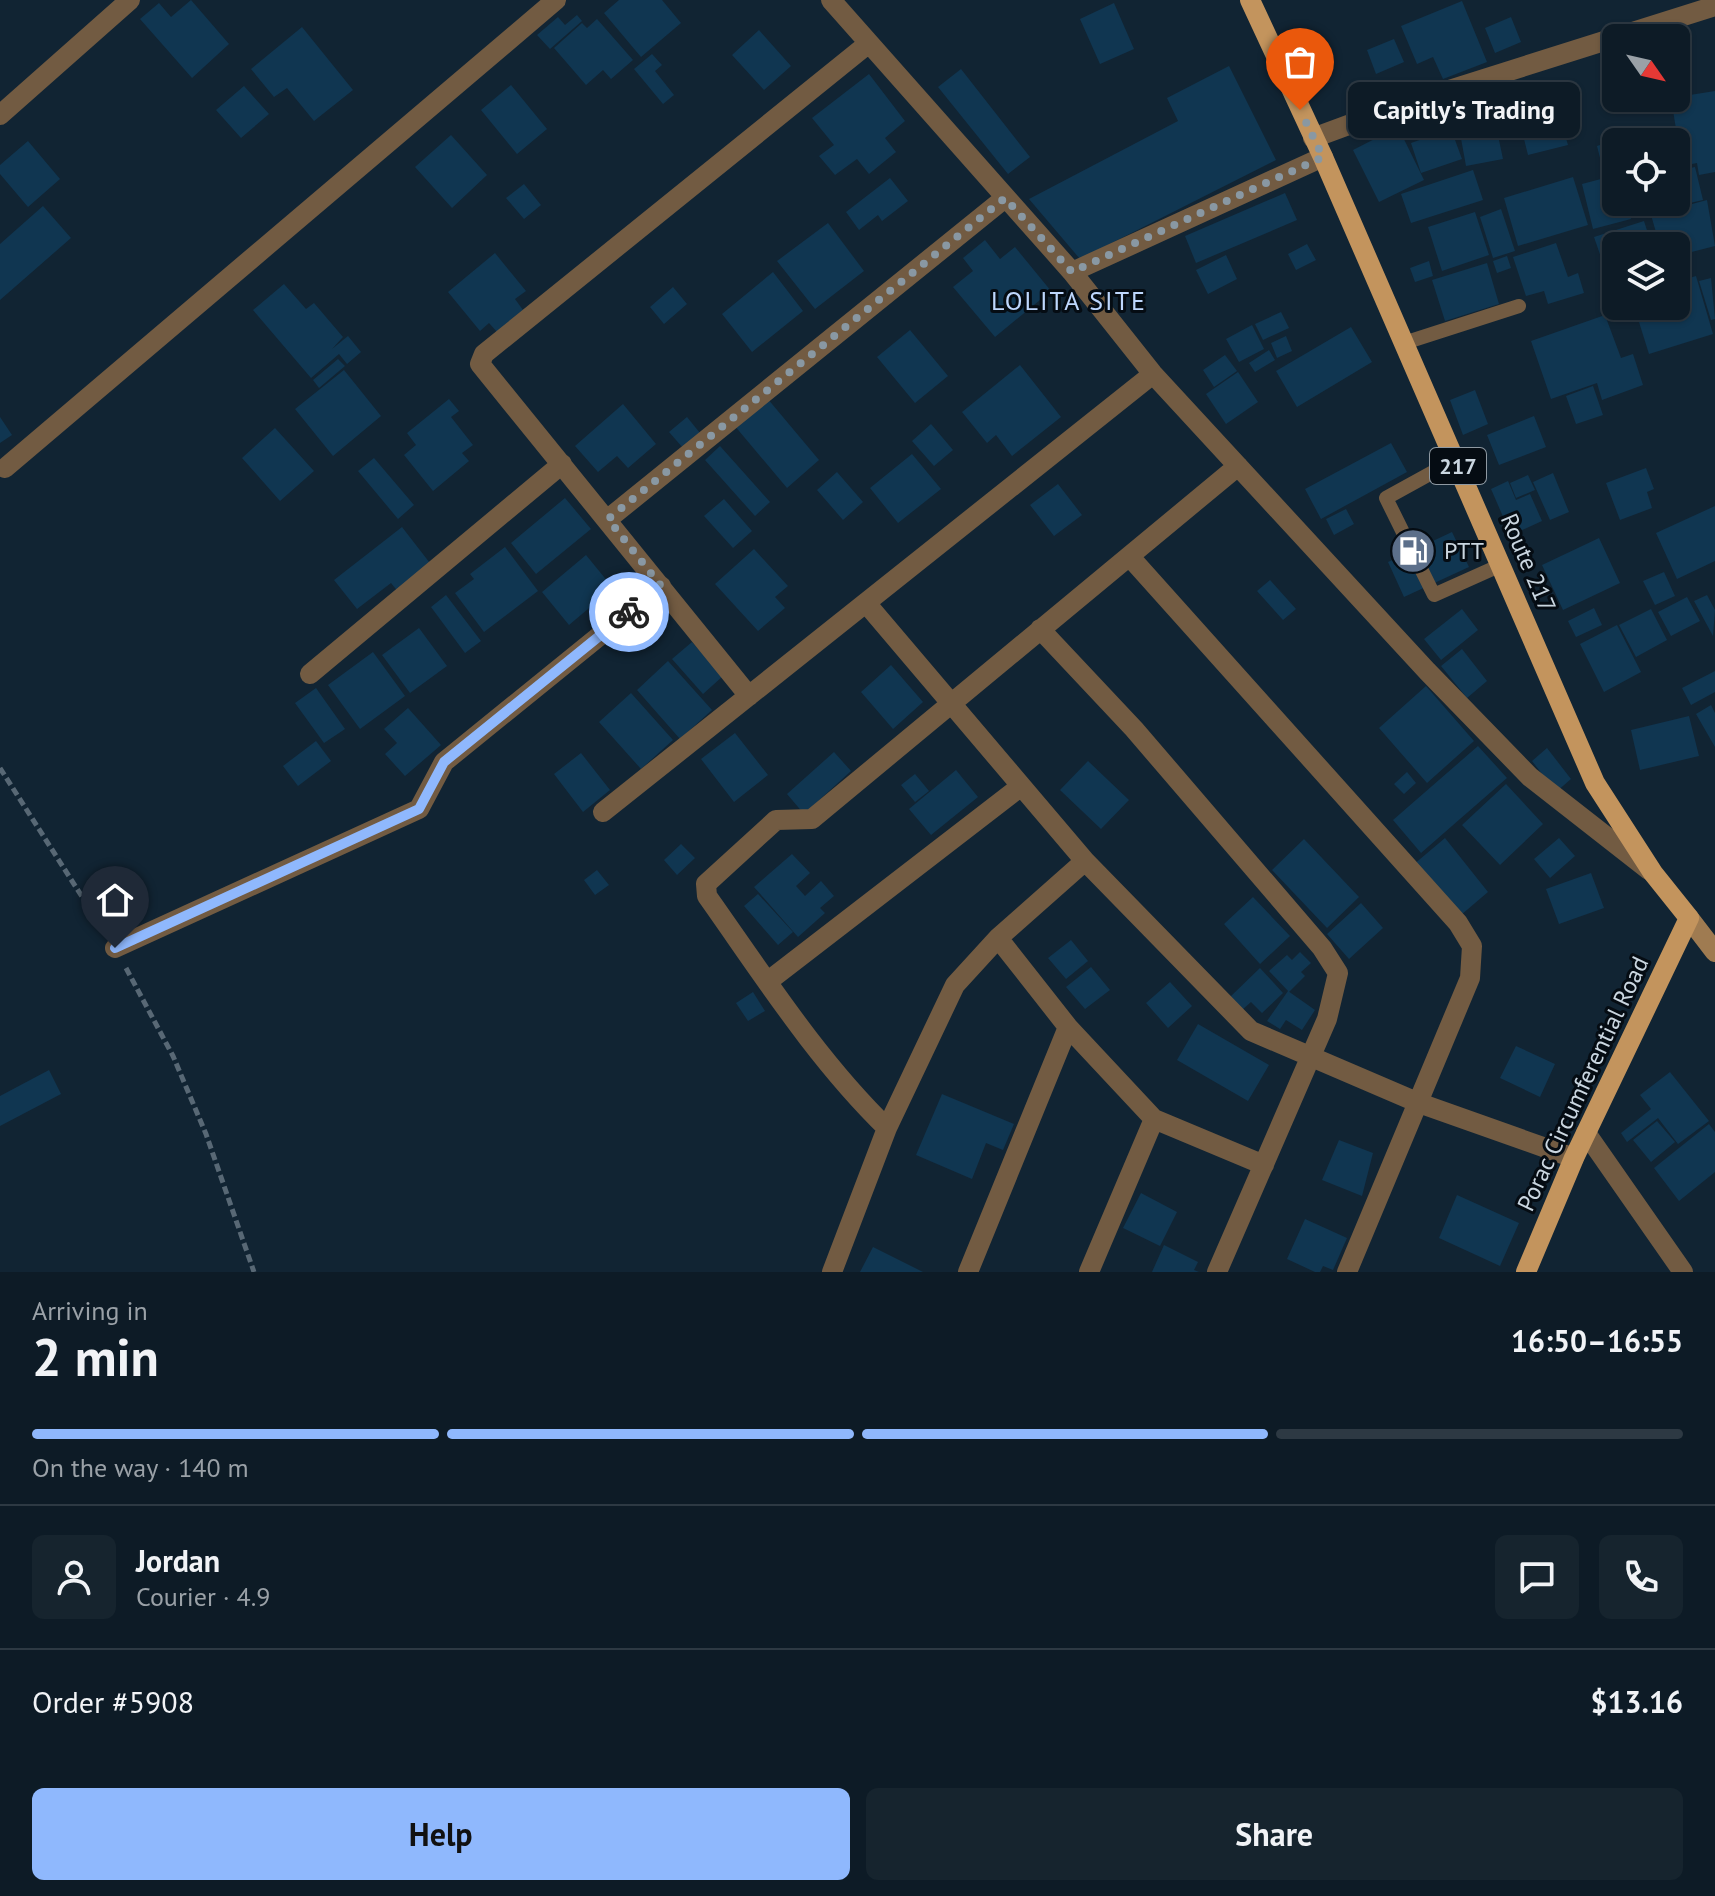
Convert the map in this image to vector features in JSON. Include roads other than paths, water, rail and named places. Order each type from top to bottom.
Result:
[{"type":"main road","name":"Route 217","points":[[1250,0],[1323,157],[1595,783],[1653,873],[1715,952]]},
{"type":"main road","name":"Porac Circumferential Road","points":[[1526,1272],[1574,1158],[1689,918]]},
{"type":"street","points":[[0,115],[130,0]]},
{"type":"street","points":[[5,468],[556,0]]},
{"type":"street","points":[[831,0],[1072,272],[1153,374],[1530,777],[1653,873]]},
{"type":"street","points":[[1313,138],[1408,103],[1715,6]]},
{"type":"street","points":[[749,696],[608,519],[482,369],[484,354],[869,43]]},
{"type":"street","points":[[1072,272],[1323,157]]},
{"type":"street","points":[[608,519],[1005,198]]},
{"type":"street","points":[[603,812],[1153,374]]},
{"type":"street","points":[[310,674],[562,464]]},
{"type":"street","points":[[887,1128],[852,1094],[767,982],[707,896],[709,879],[776,820],[812,819],[1238,466]]},
{"type":"street","points":[[1130,557],[1466,934],[1472,946],[1470,978],[1347,1272]]},
{"type":"street","points":[[115,948],[419,809],[444,762],[661,586]]},
{"type":"street","points":[[866,603],[1085,861],[1251,1031],[1419,1103],[1574,1158]]},
{"type":"street","points":[[1040,629],[1134,729],[1333,962],[1339,982],[1311,1057],[1217,1272]]},
{"type":"street","points":[[767,982],[1020,787]]},
{"type":"street","points":[[832,1272],[887,1128],[955,985],[998,938],[1085,861]]},
{"type":"street","points":[[998,938],[1068,1027],[1154,1119],[1264,1165]]},
{"type":"street","points":[[968,1272],[1068,1027]]},
{"type":"street","points":[[1089,1272],[1154,1119]]},
{"type":"street","points":[[1586,1133],[1683,1272]]},
{"type":"lane","points":[[1404,343],[1519,306]]},
{"type":"lane","points":[[1455,460],[1386,498],[1434,595],[1501,565]]},
{"type":"place","name":"Capitly's Trading","points":[[1300,110]]},
{"type":"place","name":"PTT","points":[[1413,551]]},
{"type":"district","name":"LOLITA SITE","points":[[1069,301]]}]
